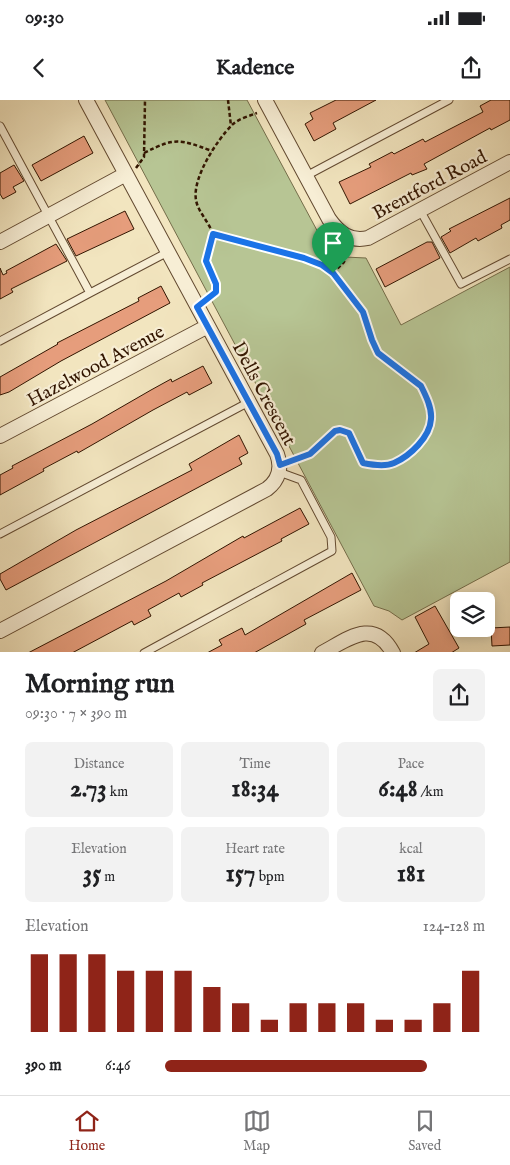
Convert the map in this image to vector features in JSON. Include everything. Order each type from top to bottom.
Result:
[{"type":"street","name":"Dells Crescent","points":[[0,631],[267,489],[272,485],[280,468],[277,454],[86,100]]},
{"type":"street","points":[[267,104],[336,230],[340,234],[352,238]]},
{"type":"street","name":"Brentford Road","points":[[352,238],[368,238],[510,162]]},
{"type":"street","points":[[0,242],[126,174]]},
{"type":"street","name":"Hazelwood Avenue","points":[[0,436],[208,326]]},
{"type":"street","points":[[322,652],[357,634],[369,633],[383,639],[393,652]]},
{"type":"lane","points":[[306,176],[449,100]]},
{"type":"lane","points":[[0,126],[3,139],[90,293]]},
{"type":"lane","points":[[420,210],[461,284],[510,259]]},
{"type":"lane","points":[[0,341],[168,252]]},
{"type":"lane","points":[[0,534],[248,402]]},
{"type":"lane","points":[[144,652],[332,551],[331,537],[301,480],[280,468]]},
{"type":"path","points":[[126,174],[140,165],[144,153],[145,100]]},
{"type":"path","points":[[228,100],[231,126]]},
{"type":"path","points":[[197,307],[216,292],[216,284],[206,261],[213,234],[195,198],[198,182],[212,151],[231,126],[267,104]]},
{"type":"path","points":[[144,153],[178,141],[195,144],[212,151]]},
{"type":"path","points":[[213,234],[304,258],[322,265],[333,273],[363,312],[378,353],[421,386],[431,411],[431,421],[421,442],[395,463],[386,465],[363,463],[349,433],[340,430],[332,432],[322,446],[310,454],[280,468]]},
{"type":"path","points":[[333,273],[344,262],[352,238]]},
{"type":"green space","points":[[105,100],[247,100],[327,249],[345,257],[366,258],[401,325],[510,267],[510,562],[454,592],[450,592],[450,594],[402,620],[389,611],[374,606]]},
{"type":"building","points":[[336,100],[376,100],[333,123],[336,129],[314,141],[305,124],[313,119],[310,113]]},
{"type":"building","points":[[491,100],[510,100],[510,120],[491,130],[490,128],[424,164],[427,169],[412,175],[411,173],[350,204],[339,182],[371,167],[369,164],[392,152],[394,154],[423,139],[425,142],[483,112],[480,106]]},
{"type":"building","points":[[84,136],[93,153],[41,181],[32,165]]},
{"type":"building","points":[[14,165],[24,181],[13,187],[16,192],[3,199],[0,194],[0,173]]},
{"type":"building","points":[[510,198],[510,220],[501,225],[502,228],[478,241],[476,238],[450,253],[441,237],[451,231],[449,229]]},
{"type":"building","points":[[125,211],[134,229],[76,256],[67,239]]},
{"type":"building","points":[[427,242],[432,242],[440,258],[385,287],[376,269]]},
{"type":"building","points":[[56,244],[67,261],[11,289],[13,292],[0,299],[0,268],[3,275],[7,273],[6,271]]},
{"type":"building","points":[[161,286],[170,303],[61,361],[9,392],[0,395],[0,377],[57,343],[139,301],[138,298]]},
{"type":"building","points":[[203,366],[212,383],[189,395],[187,392],[78,453],[77,451],[43,469],[44,471],[0,495],[0,475],[13,468],[12,466],[92,424],[171,379],[172,382]]},
{"type":"building","points":[[239,435],[248,453],[239,458],[242,464],[6,590],[0,579],[0,574],[76,530],[192,470],[189,464]]},
{"type":"building","points":[[300,508],[309,524],[281,539],[282,541],[202,583],[203,585],[181,597],[179,593],[148,610],[151,616],[134,625],[132,621],[74,652],[30,652],[166,581],[243,536],[244,538]]},
{"type":"building","points":[[352,573],[361,590],[304,620],[306,624],[256,652],[209,652],[222,645],[219,640],[242,628],[245,635]]},
{"type":"building","points":[[435,606],[450,632],[450,637],[453,637],[459,648],[453,652],[416,652],[429,644],[415,617]]},
{"type":"building","points":[[510,627],[510,645],[492,646],[492,637],[495,637],[495,628]]},
{"type":"route","points":[[213,234],[304,258],[322,265],[333,273],[342,282],[363,312],[378,353],[421,386],[431,411],[428,432],[421,442],[395,463],[372,465],[363,463],[349,433],[340,430],[332,432],[322,446],[310,454],[280,465],[277,454],[197,307],[216,292],[216,284],[208,270],[206,261],[213,234]]}]
